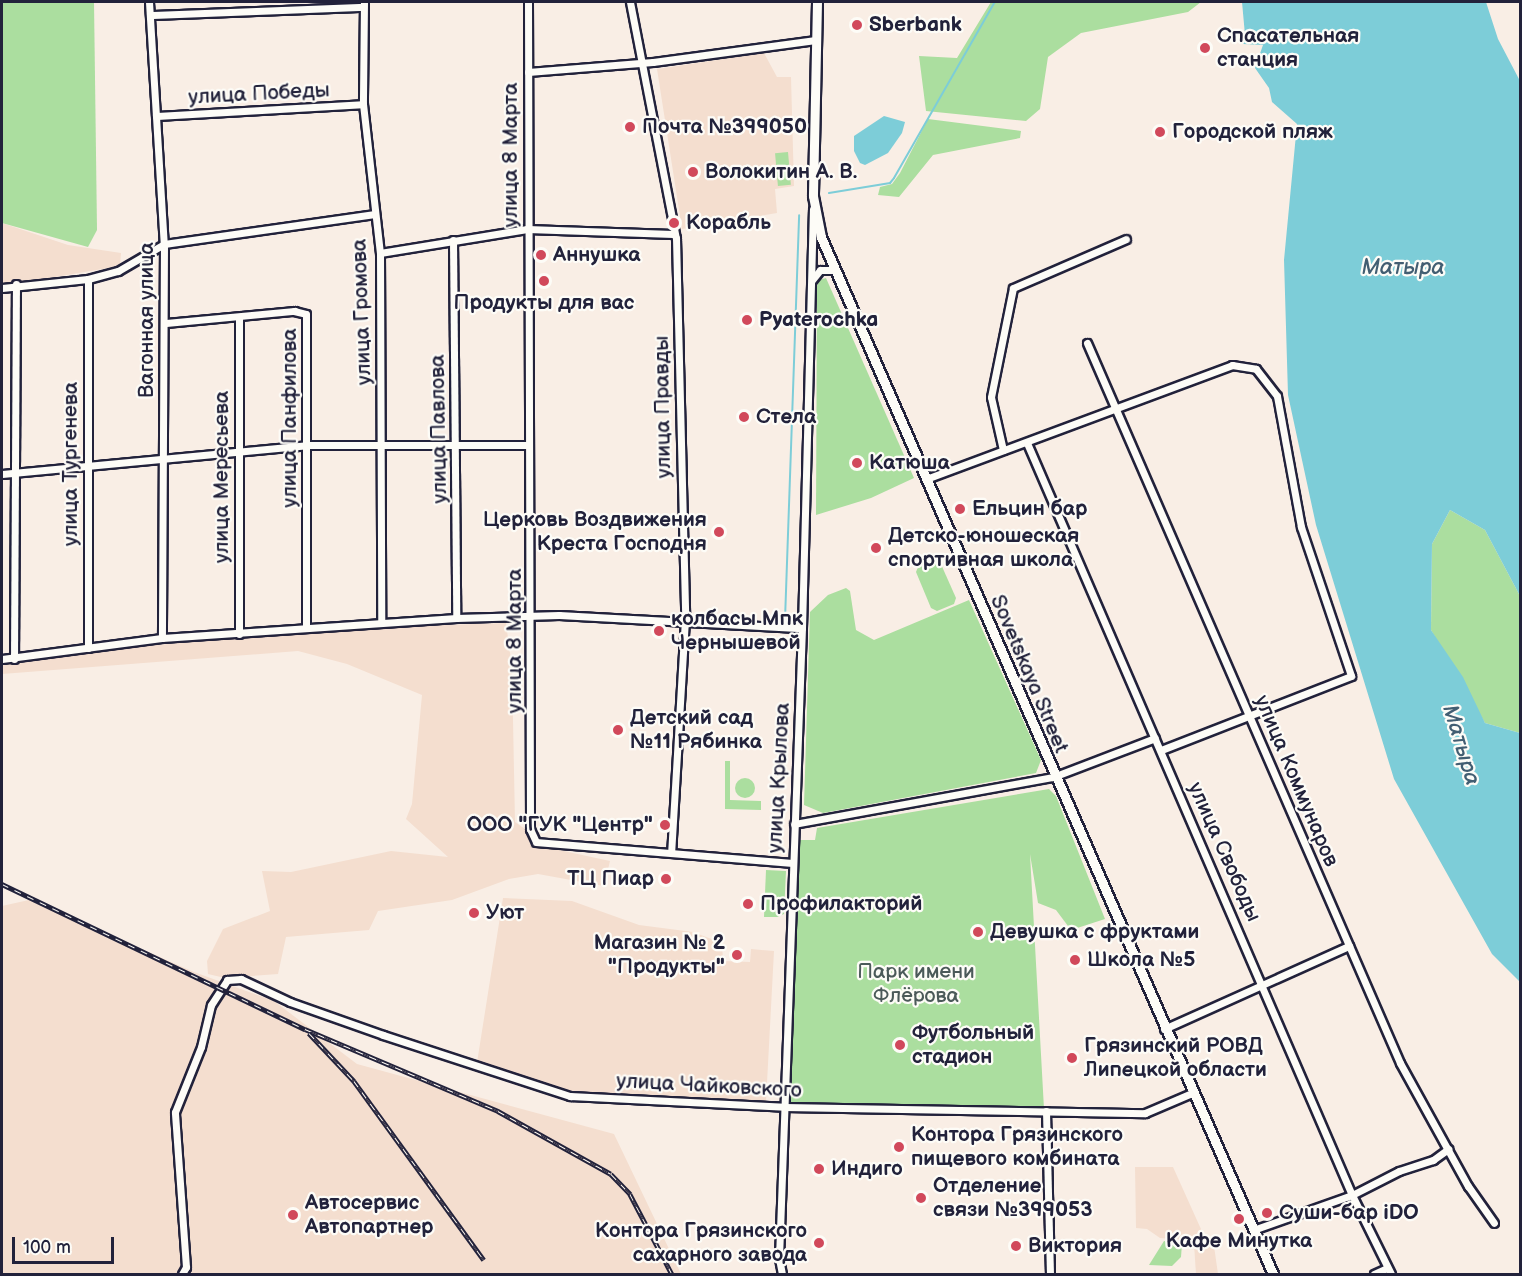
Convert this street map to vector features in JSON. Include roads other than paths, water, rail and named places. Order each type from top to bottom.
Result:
[{"type":"main road","name":"Sovetskaya Street","points":[[817,2],[813,204],[833,270],[926,479],[1053,777],[1273,1275]]},
{"type":"street","name":"Вагонная улица","points":[[148,2],[164,244],[166,323],[162,457],[162,638]]},
{"type":"street","name":"улица 8 Марта","points":[[528,2],[527,230],[533,837],[536,842],[792,863]]},
{"type":"street","name":"улица Правды","points":[[630,2],[673,234],[685,619],[670,853]]},
{"type":"street","points":[[150,15],[363,4]]},
{"type":"street","name":"улица Громова","points":[[363,4],[363,104],[380,253],[381,623]]},
{"type":"street","points":[[528,72],[641,63],[816,40]]},
{"type":"street","name":"улица Победы","points":[[156,116],[363,104]]},
{"type":"street","name":"улица Крылова","points":[[782,1275],[779,1258],[802,628],[813,204]]},
{"type":"street","points":[[2,288],[16,284],[88,279],[118,271],[164,244],[375,214]]},
{"type":"street","points":[[380,253],[527,230],[673,234]]},
{"type":"street","points":[[1003,450],[991,397],[1013,288],[1126,239]]},
{"type":"street","name":"улица Павлова","points":[[453,240],[456,618]]},
{"type":"street","points":[[811,282],[820,270],[833,270]]},
{"type":"street","name":"улица Тургенева","points":[[88,279],[86,465],[88,648]]},
{"type":"street","points":[[14,659],[17,473],[16,284]]},
{"type":"street","name":"улица Панфилова","points":[[166,323],[239,319],[294,311],[306,314],[306,627]]},
{"type":"street","name":"улица Мересьева","points":[[239,319],[239,634]]},
{"type":"street","name":"улица Коммунаров","points":[[1087,343],[1112,408],[1249,714],[1400,1063],[1448,1149],[1494,1223]]},
{"type":"street","points":[[926,479],[1232,365],[1256,369],[1277,396],[1301,526],[1351,676],[1161,750]]},
{"type":"street","name":"улица Свободы","points":[[1027,443],[1263,984],[1352,1195],[1389,1271]]},
{"type":"street","points":[[2,474],[307,445],[529,445]]},
{"type":"street","points":[[2,659],[162,638],[239,634],[306,627],[532,615],[685,619],[802,628]]},
{"type":"street","points":[[794,824],[1053,777],[1155,738]]},
{"type":"street","points":[[1164,1029],[1349,946]]},
{"type":"street","name":"улица Чайковского","points":[[182,1275],[186,1267],[175,1112],[201,1047],[211,1005],[227,980],[241,979],[290,1002],[570,1096],[784,1107],[1145,1113],[1192,1094]]},
{"type":"street","points":[[1046,1111],[1050,1275]]},
{"type":"street","points":[[1253,1230],[1352,1195],[1399,1171],[1432,1160],[1448,1149]]},
{"type":"street","points":[[1374,1275],[1389,1271]]},
{"type":"water","name":"Матыра","points":[[1242,2],[1486,2],[1498,39],[1520,81],[1520,596],[1485,530],[1450,510],[1432,544],[1431,630],[1463,677],[1485,723],[1520,733],[1520,982],[1492,954],[1394,779],[1316,525],[1288,395],[1284,260],[1297,124],[1272,102],[1269,88],[1255,68],[1263,45],[1243,44],[1248,36],[1245,35]]},
{"type":"water","points":[[884,116],[905,122],[902,133],[888,153],[865,165],[860,163],[854,151],[854,136]]},
{"type":"waterway","points":[[829,193],[890,183],[995,2]]},
{"type":"waterway","points":[[785,620],[799,215]]},
{"type":"railway","points":[[2,884],[305,1029],[498,1111],[611,1174],[630,1194],[672,1274]]},
{"type":"railway","points":[[309,1033],[354,1081],[484,1260]]},
{"type":"place","name":"Sberbank","points":[[857,25]]},
{"type":"place","name":"Спасательная станция","points":[[1205,48]]},
{"type":"place","name":"Почта №399050","points":[[630,127]]},
{"type":"place","name":"Городской пляж","points":[[1160,132]]},
{"type":"place","name":"Волокитин А. В.","points":[[693,172]]},
{"type":"place","name":"Корабль","points":[[674,223]]},
{"type":"place","name":"Аннушка","points":[[541,255]]},
{"type":"place","name":"Продукты для вас","points":[[544,281]]},
{"type":"place","name":"Pyaterochka","points":[[747,320]]},
{"type":"place","name":"Стела","points":[[744,417]]},
{"type":"place","name":"Катюша","points":[[857,463]]},
{"type":"place","name":"Ельцин бар","points":[[960,509]]},
{"type":"place","name":"Церковь Воздвижения Креста Господня","points":[[719,532]]},
{"type":"place","name":"Детско-юношеская спортивная школа","points":[[876,548]]},
{"type":"place","name":"колбасы Мпк Чернышевой","points":[[659,631]]},
{"type":"place","name":"Детский сад №11 Рябинка","points":[[618,730]]},
{"type":"place","name":"ООО \"ГУК \"Центр\"","points":[[665,825]]},
{"type":"place","name":"ТЦ Пиар","points":[[666,879]]},
{"type":"place","name":"Профилакторий","points":[[748,904]]},
{"type":"place","name":"Уют","points":[[474,913]]},
{"type":"place","name":"Девушка с фруктами","points":[[978,932]]},
{"type":"place","name":"Магазин № 2 \"Продукты\"","points":[[737,955]]},
{"type":"place","name":"Школа №5","points":[[1075,960]]},
{"type":"place","name":"Футбольный стадион","points":[[900,1045]]},
{"type":"place","name":"Грязинский РОВД Липецкой области","points":[[1072,1058]]},
{"type":"place","name":"Контора Грязинского пищевого комбината","points":[[899,1147]]},
{"type":"place","name":"Индиго","points":[[819,1169]]},
{"type":"place","name":"Отделение связи №399053","points":[[921,1198]]},
{"type":"place","name":"Суши-бар iDO","points":[[1267,1213]]},
{"type":"place","name":"Автосервис Автопартнер","points":[[293,1215]]},
{"type":"place","name":"Кафе Минутка","points":[[1239,1219]]},
{"type":"place","name":"Контора Грязинского сахарного завода","points":[[819,1243]]},
{"type":"place","name":"Виктория","points":[[1016,1246]]},
{"type":"park label","name":"Парк имени Флёрова","points":[[916,984]]}]
